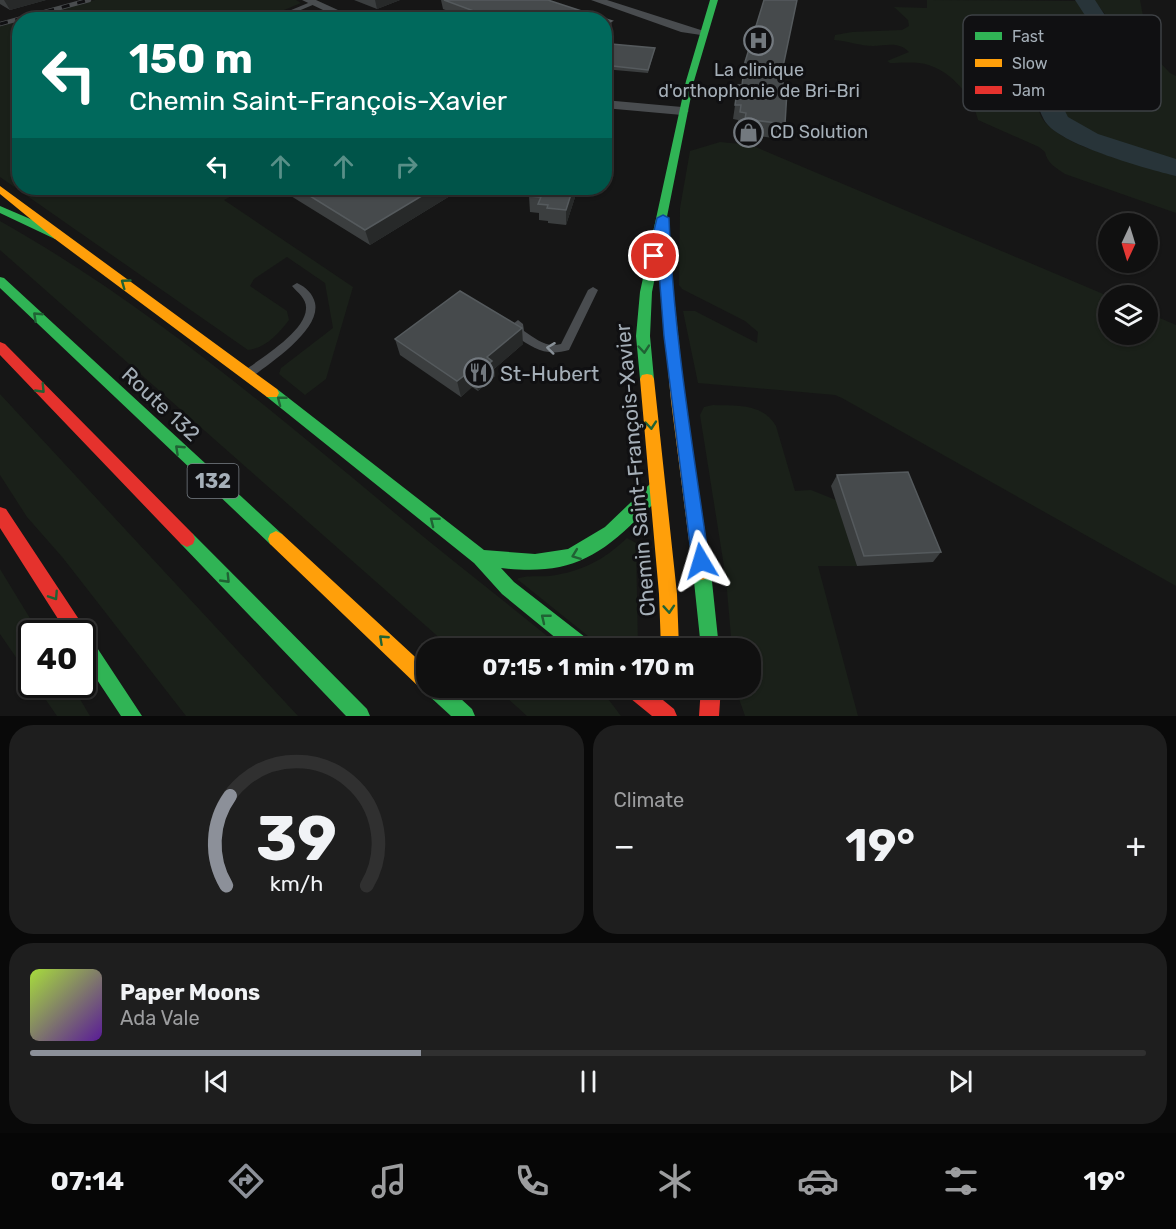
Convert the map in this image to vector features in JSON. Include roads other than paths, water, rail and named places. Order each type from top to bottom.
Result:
[{"type":"main road","name":"Chemin Saint-François-Xavier","points":[[670,638],[669,602],[642,315],[644,297],[663,218],[682,111],[701,32],[714,0]]},
{"type":"main road","points":[[0,189],[59,236],[248,374],[480,557],[508,588],[570,638]]},
{"type":"main road","points":[[0,208],[59,236]]},
{"type":"main road","name":"Chemin Saint-François-Xavier","points":[[663,218],[667,298],[709,638]]},
{"type":"main road","name":"Route 132","points":[[0,281],[416,671]]},
{"type":"main road","name":"132","points":[[0,347],[360,716]]},
{"type":"main road","points":[[480,557],[535,562],[565,559],[578,555],[609,536],[657,488]]},
{"type":"main road","points":[[0,514],[69,620]]},
{"type":"main road","points":[[96,661],[132,716]]},
{"type":"main road","points":[[446,698],[465,716]]},
{"type":"main road","points":[[645,698],[666,715]]},
{"type":"main road","points":[[666,715],[667,698]]},
{"type":"main road","points":[[710,716],[711,698]]},
{"type":"street","points":[[596,0],[684,30],[701,32]]},
{"type":"street","points":[[310,1],[336,12]]},
{"type":"street","points":[[612,105],[682,111]]},
{"type":"lane","points":[[288,12],[310,1]]},
{"type":"lane","points":[[248,374],[307,324],[313,309],[311,296],[297,286]]},
{"type":"lane","points":[[518,324],[519,333],[544,348],[555,350],[565,347],[593,290]]},
{"type":"waterway","points":[[1085,0],[1095,15]]},
{"type":"waterway","points":[[1053,111],[1057,121],[1089,140],[1176,168]]},
{"type":"railway","points":[[44,12],[89,0]]},
{"type":"railway","points":[[0,24],[12,21]]},
{"type":"place","name":"La clinique d'orthophonie de Bri-Bri","points":[[759,41]]},
{"type":"place","name":"CD Solution","points":[[749,132]]},
{"type":"place","name":"St-Hubert","points":[[479,373]]}]
